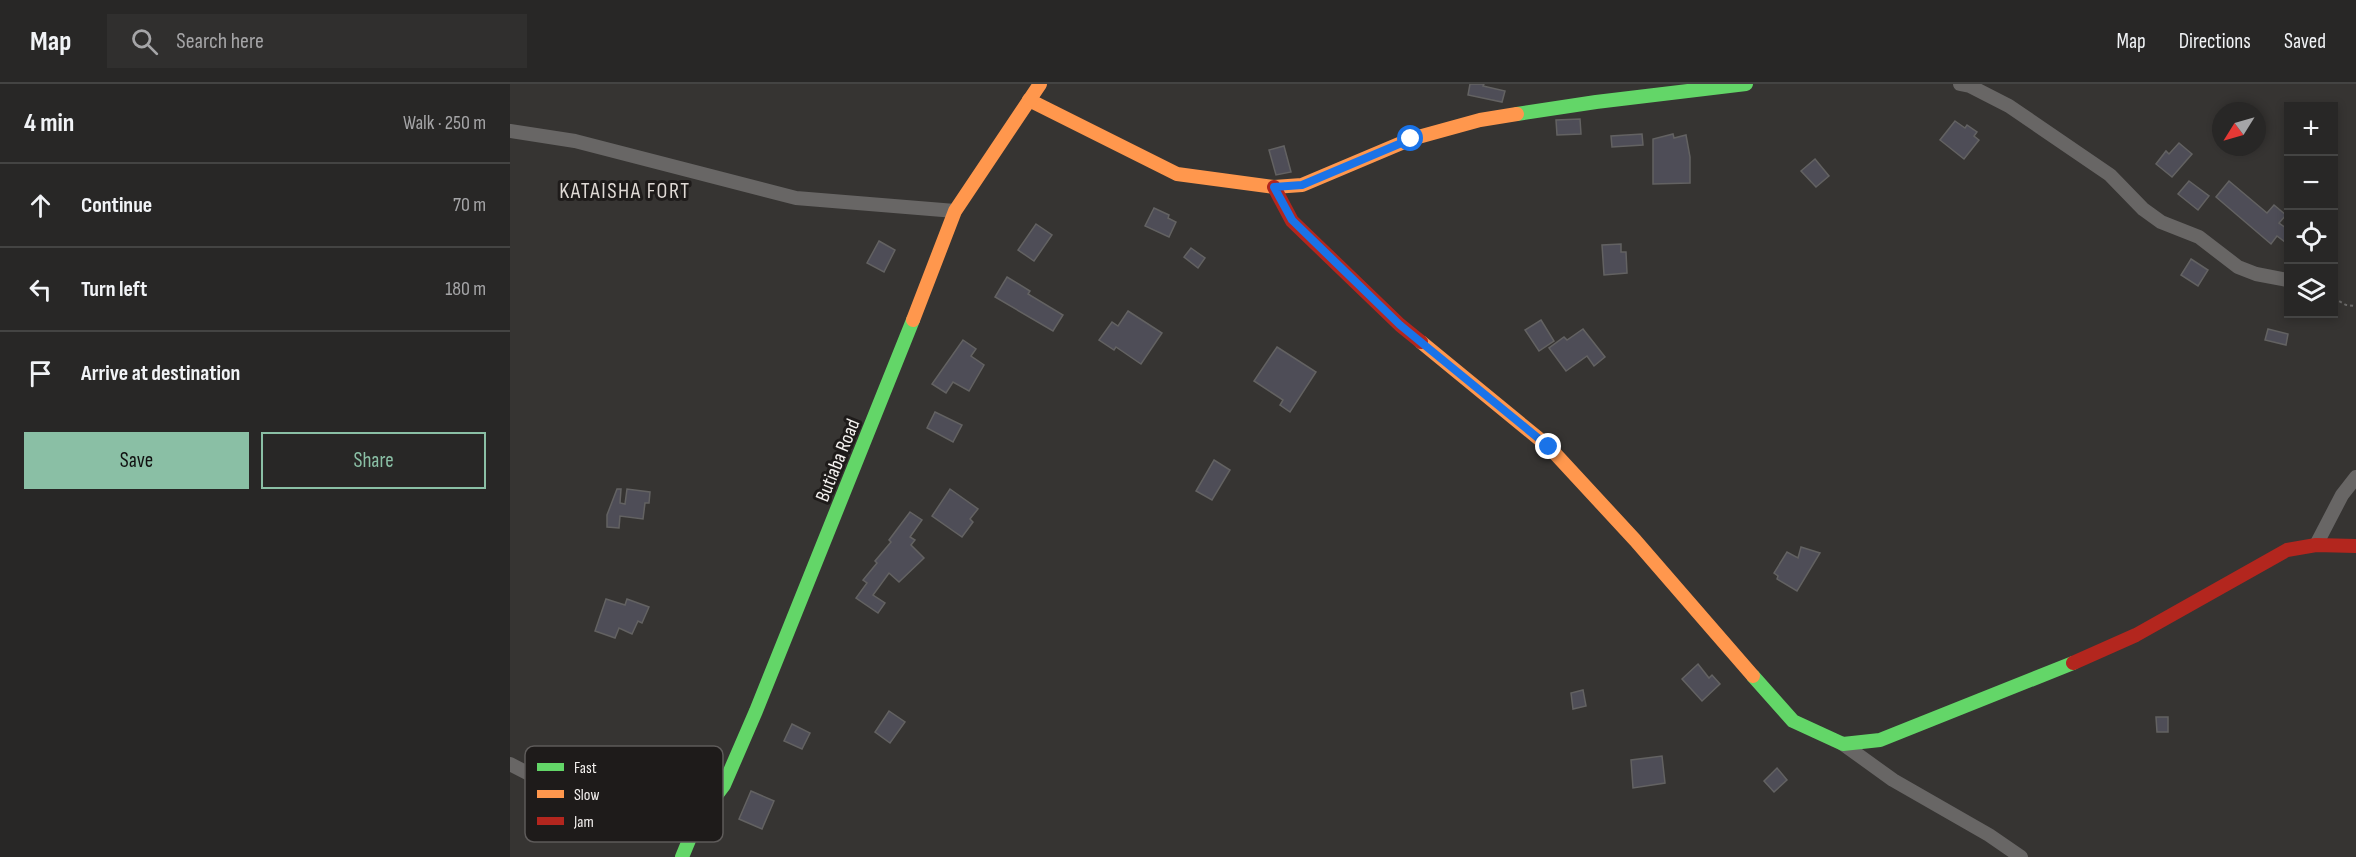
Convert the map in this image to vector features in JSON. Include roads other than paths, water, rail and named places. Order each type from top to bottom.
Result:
[{"type":"street","name":"Butiaba Road","points":[[723,786],[859,458],[955,212],[1040,84]]},
{"type":"street","points":[[1029,100],[1177,174],[1274,187],[1302,185],[1411,139],[1480,120],[1596,102],[1746,84]]},
{"type":"street","points":[[1960,84],[1970,86],[2008,106],[2110,176],[2143,209],[2161,222],[2199,237],[2238,267],[2256,274],[2284,279]]},
{"type":"street","points":[[510,131],[575,141],[796,198],[955,212]]},
{"type":"street","points":[[1274,187],[1292,220],[1400,325],[1549,447],[1635,540],[1793,721],[1844,744],[1893,780],[1989,835],[2021,857]]},
{"type":"street","points":[[2316,545],[2342,495],[2356,477]]},
{"type":"street","points":[[1844,744],[1880,740],[2096,654],[2136,635],[2288,550],[2316,545],[2356,546]]},
{"type":"street","points":[[510,764],[525,772]]},
{"type":"street","name":"Butiaba Road","points":[[682,857],[688,842]]},
{"type":"district","name":"KATAISHA FORT","points":[[625,190]]}]
